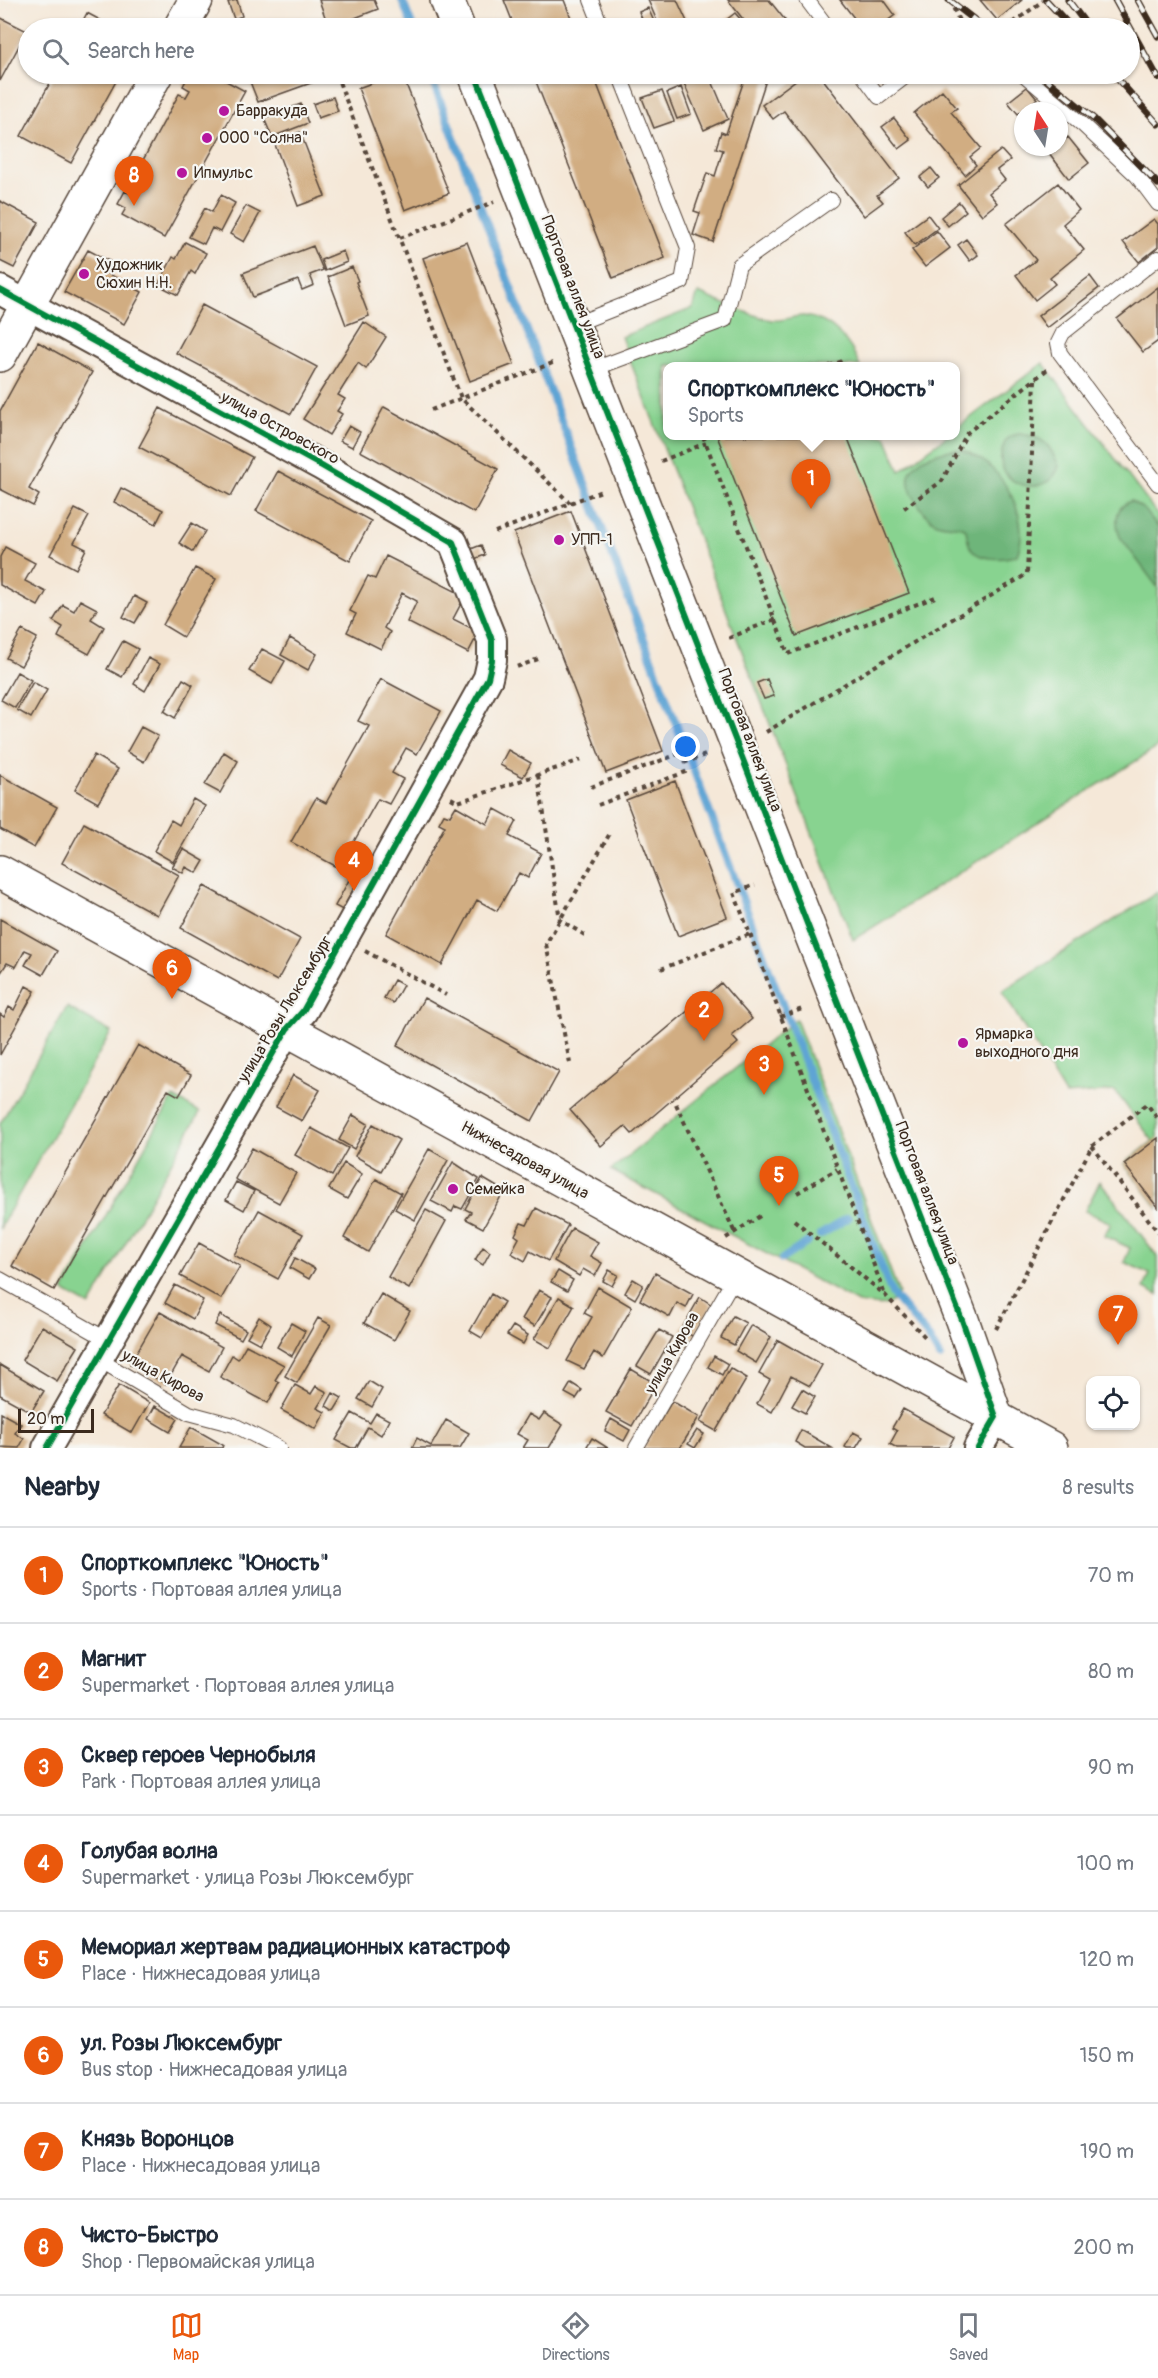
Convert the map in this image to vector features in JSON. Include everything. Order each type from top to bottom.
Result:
[{"type":"street","points":[[186,18],[196,0]]},
{"type":"street","points":[[447,0],[454,18]]},
{"type":"street","points":[[0,356],[14,298],[150,84]]},
{"type":"street","name":"Портовая аллея улица","points":[[479,84],[962,1320],[996,1417]]},
{"type":"street","name":"улица Островского","points":[[14,298],[320,465],[453,542],[492,640]]},
{"type":"street","name":"улица Розы Люксембург","points":[[47,1448],[287,1029],[303,1011],[488,678],[492,660],[492,640]]},
{"type":"street","name":"Нижнесадовая улица","points":[[0,872],[1051,1448]]},
{"type":"street","points":[[978,1448],[996,1417]]},
{"type":"lane","points":[[591,0],[598,18]]},
{"type":"lane","points":[[807,0],[820,18]]},
{"type":"lane","points":[[573,325],[682,282],[688,248],[623,84]]},
{"type":"lane","points":[[869,84],[879,97],[896,84]]},
{"type":"lane","points":[[1035,84],[1137,176],[1158,204]]},
{"type":"lane","points":[[591,370],[724,320],[739,265],[831,200]]},
{"type":"lane","points":[[1158,258],[1063,333],[1058,343],[1062,355],[1158,484]]},
{"type":"lane","name":"улица Кирова","points":[[636,1448],[736,1275]]},
{"type":"lane","name":"улица Кирова","points":[[0,1279],[189,1413],[234,1425],[279,1448]]},
{"type":"path","points":[[950,0],[958,18]]},
{"type":"path","points":[[1020,18],[1044,0]]},
{"type":"path","points":[[340,84],[461,398],[570,503]]},
{"type":"path","points":[[400,238],[490,204]]},
{"type":"path","points":[[904,508],[942,481],[967,433],[1035,380],[1062,355]]},
{"type":"path","points":[[840,362],[845,360]]},
{"type":"path","points":[[431,410],[555,362]]},
{"type":"path","points":[[766,732],[1027,574],[1035,380]]},
{"type":"path","points":[[705,440],[788,654],[938,596]]},
{"type":"path","points":[[661,461],[706,444]]},
{"type":"path","points":[[495,532],[604,490]]},
{"type":"path","points":[[729,638],[775,620]]},
{"type":"path","points":[[591,787],[681,753]]},
{"type":"path","points":[[684,763],[703,756]]},
{"type":"path","points":[[449,797],[459,802],[580,760]]},
{"type":"path","points":[[598,805],[688,771]]},
{"type":"path","points":[[538,775],[560,920]]},
{"type":"path","points":[[570,1063],[546,944],[609,835]]},
{"type":"path","points":[[755,885],[734,893],[885,1295]]},
{"type":"path","points":[[560,920],[588,937]]},
{"type":"path","points":[[661,969],[750,934]]},
{"type":"path","points":[[355,945],[446,995]]},
{"type":"path","points":[[781,1017],[802,1009]]},
{"type":"path","points":[[676,1104],[735,1233]]},
{"type":"path","points":[[996,1330],[1092,1146],[1147,1104],[1158,1119]]},
{"type":"path","points":[[1092,1146],[1158,1232]]},
{"type":"path","points":[[797,1194],[837,1169]]},
{"type":"path","points":[[723,1240],[760,1216]]},
{"type":"path","points":[[794,1220],[885,1295],[925,1337]]},
{"type":"green space","points":[[698,293],[744,312],[772,320],[796,316],[814,318],[832,327],[846,341],[858,362],[663,362],[663,440],[888,440],[900,471],[942,440],[960,440],[960,425],[1043,363],[1158,515],[1158,747],[853,940],[621,337],[693,308]]},
{"type":"green space","points":[[1020,434],[1035,437],[1045,443],[1059,466],[1053,477],[1044,484],[1022,485],[1012,480],[1004,471],[1001,460],[1004,444],[1009,438]]},
{"type":"green space","points":[[957,449],[972,454],[986,463],[1008,490],[1016,506],[1020,523],[1021,540],[1017,555],[991,558],[978,555],[970,547],[965,528],[934,521],[924,513],[915,499],[909,477],[912,469],[926,458]]},
{"type":"green space","points":[[1131,501],[1145,510],[1158,527],[1158,588],[1120,537],[1117,516],[1121,507]]},
{"type":"green space","points":[[1158,892],[1158,1208],[1124,1164],[1153,1141],[1115,1091],[1065,1095],[1002,991]]},
{"type":"green space","points":[[67,1007],[111,1032],[0,1228],[0,1124]]},
{"type":"green space","points":[[796,1019],[899,1293],[891,1302],[882,1306],[858,1303],[611,1170]]},
{"type":"green space","points":[[173,1097],[200,1112],[90,1306],[63,1291]]},
{"type":"green space","points":[[1100,1181],[1158,1257],[1158,1295],[1144,1288],[1150,1274],[1124,1262],[1130,1248],[1104,1236],[1111,1223],[1085,1211]]},
{"type":"building","points":[[237,0],[242,16],[234,18],[228,2]]},
{"type":"building","points":[[319,0],[374,0],[378,9],[355,18],[325,18]]},
{"type":"building","points":[[504,0],[564,0],[571,18],[511,18]]},
{"type":"building","points":[[648,0],[677,0],[685,18],[656,18]]},
{"type":"building","points":[[728,0],[769,0],[783,18],[742,18]]},
{"type":"building","points":[[840,0],[884,0],[895,15],[891,18],[854,18]]},
{"type":"building","points":[[980,0],[1022,0],[1000,18],[995,18]]},
{"type":"building","points":[[648,8],[652,18],[642,18],[639,12]]},
{"type":"building","points":[[87,13],[96,18],[84,18]]},
{"type":"building","points":[[735,13],[739,18],[729,18]]},
{"type":"building","points":[[0,19],[18,26],[18,48],[0,81]]},
{"type":"building","points":[[50,84],[114,84],[71,163],[21,136]]},
{"type":"building","points":[[184,84],[232,84],[245,91],[164,238],[122,215],[126,208],[118,204],[125,191],[133,195],[143,176],[136,173],[179,94],[186,97],[190,90],[183,86]]},
{"type":"building","points":[[251,84],[308,84],[258,102]]},
{"type":"building","points":[[369,84],[406,84],[449,193],[405,210],[358,88]]},
{"type":"building","points":[[537,84],[597,84],[665,258],[613,278]]},
{"type":"building","points":[[684,84],[713,84],[728,119],[704,130]]},
{"type":"building","points":[[743,84],[765,84],[713,242],[693,235],[700,213],[694,211],[707,173],[715,176],[723,150],[716,148],[721,132],[726,134]]},
{"type":"building","points":[[790,84],[827,84],[899,178],[877,195],[883,202],[864,216],[784,111],[773,119],[762,105]]},
{"type":"building","points":[[681,87],[691,114],[677,119],[667,93]]},
{"type":"building","points":[[1027,87],[1037,99],[1033,102],[1014,102],[1014,109],[1008,102]]},
{"type":"building","points":[[942,90],[957,108],[951,112],[981,148],[970,157],[976,165],[965,175],[914,113]]},
{"type":"building","points":[[662,91],[674,121],[654,128],[642,98]]},
{"type":"building","points":[[333,97],[338,111],[318,118],[313,104]]},
{"type":"building","points":[[301,104],[308,123],[272,137],[264,118]]},
{"type":"building","points":[[894,118],[911,140],[899,149],[882,127]]},
{"type":"building","points":[[300,132],[325,196],[298,206],[274,142]]},
{"type":"building","points":[[1068,137],[1089,163],[1069,179],[1051,156],[1068,156]]},
{"type":"building","points":[[1001,150],[1010,160],[997,170],[1005,180],[989,193],[997,203],[982,215],[958,185]]},
{"type":"building","points":[[931,168],[939,178],[928,187],[920,177]]},
{"type":"building","points":[[1058,183],[1079,210],[1063,224],[1084,250],[1050,278],[1055,284],[1035,300],[1016,275],[1036,260],[1006,224]]},
{"type":"building","points":[[221,195],[235,203],[220,232],[212,228],[204,244],[189,237],[205,208],[212,212]]},
{"type":"building","points":[[0,201],[39,222],[14,268],[0,261]]},
{"type":"building","points":[[959,202],[966,211],[948,226],[941,217]]},
{"type":"building","points":[[246,206],[260,213],[244,242],[230,234]]},
{"type":"building","points":[[928,215],[938,228],[915,245],[905,232]]},
{"type":"building","points":[[1154,219],[1158,224],[1158,247],[1139,262],[1123,242]]},
{"type":"building","points":[[937,231],[950,248],[925,267],[912,250]]},
{"type":"building","points":[[966,239],[978,255],[970,261],[958,245]]},
{"type":"building","points":[[185,242],[206,253],[195,274],[191,271],[178,295],[158,285],[173,257],[176,259]]},
{"type":"building","points":[[467,242],[514,364],[470,381],[423,258]]},
{"type":"building","points":[[313,246],[323,270],[310,275],[314,285],[302,290],[298,280],[253,297],[243,273]]},
{"type":"building","points":[[88,250],[113,263],[107,273],[142,292],[124,324],[64,292]]},
{"type":"building","points":[[343,251],[347,262],[325,271],[321,260]]},
{"type":"building","points":[[352,267],[369,316],[346,325],[328,277]]},
{"type":"building","points":[[1090,276],[1099,288],[1047,328],[1038,316]]},
{"type":"building","points":[[1158,287],[1158,341],[1143,352],[1117,319]]},
{"type":"building","points":[[202,305],[317,367],[291,414],[176,353]]},
{"type":"building","points":[[364,322],[386,337],[366,369],[358,363],[338,395],[345,399],[337,411],[342,414],[329,435],[303,419]]},
{"type":"building","points":[[38,342],[92,372],[29,489],[39,495],[33,506],[0,489],[0,411]]},
{"type":"building","points":[[384,407],[498,469],[474,513],[360,451]]},
{"type":"building","points":[[160,408],[252,457],[231,496],[139,447]]},
{"type":"building","points":[[349,426],[360,432],[352,447],[340,441]]},
{"type":"building","points":[[719,440],[849,440],[909,593],[796,636]]},
{"type":"building","points":[[278,471],[371,521],[350,561],[256,511]]},
{"type":"building","points":[[121,488],[163,510],[156,524],[114,502]]},
{"type":"building","points":[[75,509],[89,516],[74,543],[86,549],[76,569],[50,555]]},
{"type":"building","points":[[571,511],[663,751],[606,773],[514,533]]},
{"type":"building","points":[[192,523],[205,531],[193,552],[179,543]]},
{"type":"building","points":[[481,545],[485,555],[469,561],[466,551]]},
{"type":"building","points":[[5,547],[35,563],[25,581],[46,592],[38,606],[0,585],[0,557]]},
{"type":"building","points":[[386,556],[465,596],[453,619],[479,632],[468,653],[407,622],[417,601],[402,593],[384,628],[390,632],[381,649],[347,632],[356,614],[350,611],[368,576],[375,579]]},
{"type":"building","points":[[195,568],[216,579],[183,637],[163,625]]},
{"type":"building","points":[[134,596],[147,603],[135,623],[123,617]]},
{"type":"building","points":[[80,600],[97,609],[91,619],[104,627],[89,654],[58,637],[63,627],[53,621],[63,605],[74,611]]},
{"type":"building","points":[[22,630],[37,638],[21,666],[6,658]]},
{"type":"building","points":[[290,638],[317,654],[308,670],[281,655]]},
{"type":"building","points":[[123,641],[138,649],[122,677],[107,669]]},
{"type":"building","points":[[262,649],[285,661],[272,684],[249,671]]},
{"type":"building","points":[[148,658],[160,664],[145,691],[134,684]]},
{"type":"building","points":[[17,672],[31,680],[15,708],[1,700]]},
{"type":"building","points":[[183,679],[193,685],[175,718],[164,711]]},
{"type":"building","points":[[381,679],[441,711],[417,754],[406,748],[392,773],[403,779],[389,804],[378,799],[339,868],[291,842],[316,798],[326,803],[369,726],[358,721]]},
{"type":"building","points":[[767,679],[774,696],[764,699],[757,683]]},
{"type":"building","points":[[33,682],[47,690],[31,718],[17,710]]},
{"type":"building","points":[[141,727],[158,736],[144,762],[127,752]]},
{"type":"building","points":[[508,750],[531,763],[523,777],[500,765]]},
{"type":"building","points":[[224,752],[238,761],[220,793],[205,785]]},
{"type":"building","points":[[94,755],[118,769],[98,803],[75,790]]},
{"type":"building","points":[[0,775],[57,807],[34,848],[0,829]]},
{"type":"building","points":[[675,781],[727,917],[678,936],[626,800]]},
{"type":"building","points":[[193,799],[205,806],[173,862],[154,851],[171,820],[179,825]]},
{"type":"building","points":[[456,806],[487,824],[495,809],[517,821],[509,836],[541,853],[528,878],[519,873],[497,911],[477,900],[442,965],[386,934],[445,826],[439,823],[444,814],[450,816]]},
{"type":"building","points":[[84,823],[179,875],[157,915],[62,863]]},
{"type":"building","points":[[183,849],[204,861],[197,873],[186,867],[183,873],[172,867]]},
{"type":"building","points":[[356,867],[374,876],[352,915],[335,906]]},
{"type":"building","points":[[204,886],[300,939],[277,981],[181,928]]},
{"type":"building","points":[[0,919],[57,951],[43,975],[25,965],[32,953],[25,950],[16,967],[7,963],[0,974]]},
{"type":"building","points":[[394,980],[403,985],[393,1003],[384,998]]},
{"type":"building","points":[[721,983],[752,1019],[732,1036],[738,1043],[632,1134],[625,1126],[601,1146],[570,1110]]},
{"type":"building","points":[[26,986],[35,991],[0,1055],[0,1014],[4,1017],[9,1007],[14,1010]]},
{"type":"building","points":[[424,998],[559,1072],[532,1121],[397,1046]]},
{"type":"building","points":[[138,1045],[191,1075],[179,1096],[168,1090],[54,1290],[12,1266]]},
{"type":"building","points":[[293,1075],[320,1090],[302,1121],[276,1107]]},
{"type":"building","points":[[353,1115],[368,1124],[354,1149],[339,1140]]},
{"type":"building","points":[[373,1124],[399,1140],[381,1171],[355,1156]]},
{"type":"building","points":[[311,1128],[348,1148],[332,1176],[295,1155]]},
{"type":"building","points":[[1158,1138],[1158,1208],[1124,1164]]},
{"type":"building","points":[[252,1148],[296,1173],[279,1203],[235,1179]]},
{"type":"building","points":[[429,1149],[448,1160],[415,1220],[395,1209]]},
{"type":"building","points":[[453,1162],[479,1179],[462,1209],[455,1206],[452,1212],[431,1201]]},
{"type":"building","points":[[344,1163],[362,1174],[347,1199],[329,1189]]},
{"type":"building","points":[[482,1178],[504,1191],[483,1228],[466,1219],[471,1212],[465,1209]]},
{"type":"building","points":[[376,1179],[401,1193],[368,1252],[344,1238]]},
{"type":"building","points":[[236,1182],[254,1191],[244,1210],[226,1200]]},
{"type":"building","points":[[536,1208],[568,1225],[548,1261],[530,1251],[525,1261],[511,1253],[519,1238],[515,1235],[521,1223],[527,1225]]},
{"type":"building","points":[[259,1210],[303,1234],[278,1279],[234,1255]]},
{"type":"building","points":[[426,1210],[446,1221],[409,1289],[388,1277]]},
{"type":"building","points":[[572,1228],[598,1242],[590,1256],[602,1263],[595,1276],[583,1269],[579,1276],[554,1261]]},
{"type":"building","points":[[199,1243],[240,1266],[221,1299],[180,1276]]},
{"type":"building","points":[[483,1247],[490,1252],[483,1265],[475,1260]]},
{"type":"building","points":[[295,1258],[315,1269],[309,1279],[290,1268]]},
{"type":"building","points":[[609,1270],[618,1275],[612,1286],[603,1281]]},
{"type":"building","points":[[558,1271],[573,1280],[567,1291],[551,1282]]},
{"type":"building","points":[[655,1273],[693,1294],[686,1308],[677,1303],[670,1317],[640,1300]]},
{"type":"building","points":[[633,1279],[643,1285],[635,1299],[625,1293]]},
{"type":"building","points":[[175,1285],[203,1300],[193,1319],[165,1303]]},
{"type":"building","points":[[598,1287],[632,1307],[603,1358],[594,1352],[584,1369],[567,1361],[592,1317],[584,1313]]},
{"type":"building","points":[[539,1290],[552,1297],[535,1326],[522,1319]]},
{"type":"building","points":[[381,1294],[410,1311],[394,1340],[364,1323]]},
{"type":"building","points":[[491,1294],[504,1302],[482,1338],[470,1331]]},
{"type":"building","points":[[559,1297],[574,1306],[550,1348],[534,1339]]},
{"type":"building","points":[[700,1297],[712,1305],[694,1337],[681,1330]]},
{"type":"building","points":[[160,1312],[222,1347],[209,1371],[182,1356],[166,1384],[130,1364]]},
{"type":"building","points":[[220,1315],[246,1330],[241,1339],[215,1325]]},
{"type":"building","points":[[733,1316],[746,1323],[734,1345],[721,1338]]},
{"type":"building","points":[[259,1317],[271,1325],[260,1344],[247,1337]]},
{"type":"building","points":[[318,1318],[331,1325],[297,1383],[285,1376]]},
{"type":"building","points":[[291,1323],[305,1331],[292,1356],[277,1347]]},
{"type":"building","points":[[751,1325],[771,1337],[756,1363],[736,1351]]},
{"type":"building","points":[[42,1326],[78,1347],[57,1381],[22,1360]]},
{"type":"building","points":[[513,1326],[528,1335],[523,1344],[507,1335]]},
{"type":"building","points":[[659,1330],[672,1337],[651,1374],[637,1366]]},
{"type":"building","points":[[778,1340],[822,1365],[810,1386],[791,1376],[772,1412],[757,1404],[770,1380],[759,1374]]},
{"type":"building","points":[[246,1345],[284,1365],[275,1380],[279,1382],[268,1403],[220,1377],[232,1355],[238,1359]]},
{"type":"building","points":[[714,1356],[728,1364],[722,1375],[708,1367]]},
{"type":"building","points":[[0,1365],[44,1391],[31,1412],[0,1395]]},
{"type":"building","points":[[730,1368],[747,1378],[716,1431],[700,1422]]},
{"type":"building","points":[[631,1369],[656,1384],[632,1426],[606,1412]]},
{"type":"building","points":[[369,1381],[382,1389],[372,1407],[358,1399]]},
{"type":"building","points":[[571,1383],[582,1390],[576,1399],[565,1393]]},
{"type":"building","points":[[119,1385],[149,1403],[132,1433],[101,1415]]},
{"type":"building","points":[[295,1385],[311,1394],[316,1386],[327,1392],[317,1408],[325,1412],[316,1429],[281,1410]]},
{"type":"building","points":[[802,1389],[815,1397],[805,1413],[792,1406]]},
{"type":"building","points":[[333,1393],[342,1398],[334,1411],[326,1406]]},
{"type":"building","points":[[672,1401],[699,1417],[680,1448],[644,1448]]},
{"type":"building","points":[[155,1406],[178,1419],[170,1432],[148,1419]]},
{"type":"building","points":[[903,1409],[954,1437],[948,1448],[897,1448],[890,1444],[897,1431],[892,1428]]},
{"type":"building","points":[[1,1413],[21,1424],[15,1433],[24,1439],[19,1448],[0,1447]]},
{"type":"building","points":[[352,1413],[370,1423],[376,1413],[389,1420],[381,1435],[368,1427],[356,1448],[351,1448],[336,1440]]},
{"type":"building","points":[[544,1413],[563,1425],[549,1448],[523,1448],[528,1440],[517,1434],[529,1414],[539,1420]]},
{"type":"building","points":[[611,1419],[630,1430],[624,1441],[605,1431]]},
{"type":"building","points":[[446,1420],[469,1433],[460,1448],[412,1448],[417,1438],[431,1446]]},
{"type":"building","points":[[191,1427],[223,1445],[222,1448],[179,1448]]},
{"type":"building","points":[[697,1430],[704,1434],[695,1448],[688,1444]]},
{"type":"building","points":[[801,1430],[832,1448],[805,1448],[795,1442]]},
{"type":"building","points":[[853,1432],[863,1437],[856,1448],[847,1448],[845,1447]]},
{"type":"building","points":[[592,1438],[608,1448],[590,1448],[587,1446]]},
{"type":"waterway","points":[[402,0],[409,18]]},
{"type":"waterway","points":[[434,84],[892,1294],[927,1335],[940,1357]]},
{"type":"waterway","points":[[820,1235],[848,1218]]},
{"type":"waterway","points":[[782,1259],[808,1242]]},
{"type":"railway","points":[[949,0],[972,18]]},
{"type":"railway","points":[[1046,0],[1063,18]]},
{"type":"railway","points":[[1068,0],[1082,18]]},
{"type":"railway","points":[[1115,0],[1125,18]]},
{"type":"railway","points":[[1138,0],[1158,36]]},
{"type":"railway","points":[[1140,45],[1158,78]]},
{"type":"railway","points":[[1052,84],[1094,119],[1158,184]]},
{"type":"railway","points":[[1122,84],[1158,124]]},
{"type":"cycle path","points":[[479,84],[962,1320],[996,1417],[978,1448]]},
{"type":"cycle path","points":[[0,290],[320,465],[453,542],[492,640],[492,660],[488,678],[303,1011],[287,1029],[47,1448]]},
{"type":"place","name":"Барракуда","points":[[224,111]]},
{"type":"place","name":"ООО \"Солна\"","points":[[207,138]]},
{"type":"place","name":"Ипмульс","points":[[182,173]]},
{"type":"place","name":"Чисто-Быстро","points":[[134,206]]},
{"type":"place","name":"Художник Сюхин Н.Н.","points":[[84,274]]},
{"type":"place","name":"Спорткомплекс \"Юность\"","points":[[811,509]]},
{"type":"place","name":"УПП-1","points":[[559,540]]},
{"type":"place","name":"Голубая волна","points":[[354,891]]},
{"type":"place","name":"ул. Розы Люксембург","points":[[172,999]]},
{"type":"place","name":"Магнит","points":[[704,1041]]},
{"type":"place","name":"Ярмарка выходного дня","points":[[963,1043]]},
{"type":"place","name":"Сквер героев Чернобыля","points":[[764,1095]]},
{"type":"place","name":"Семейка","points":[[453,1189]]},
{"type":"place","name":"Мемориал жертвам радиационных катастроф","points":[[779,1206]]},
{"type":"place","name":"Князь Воронцов","points":[[1118,1345]]}]
